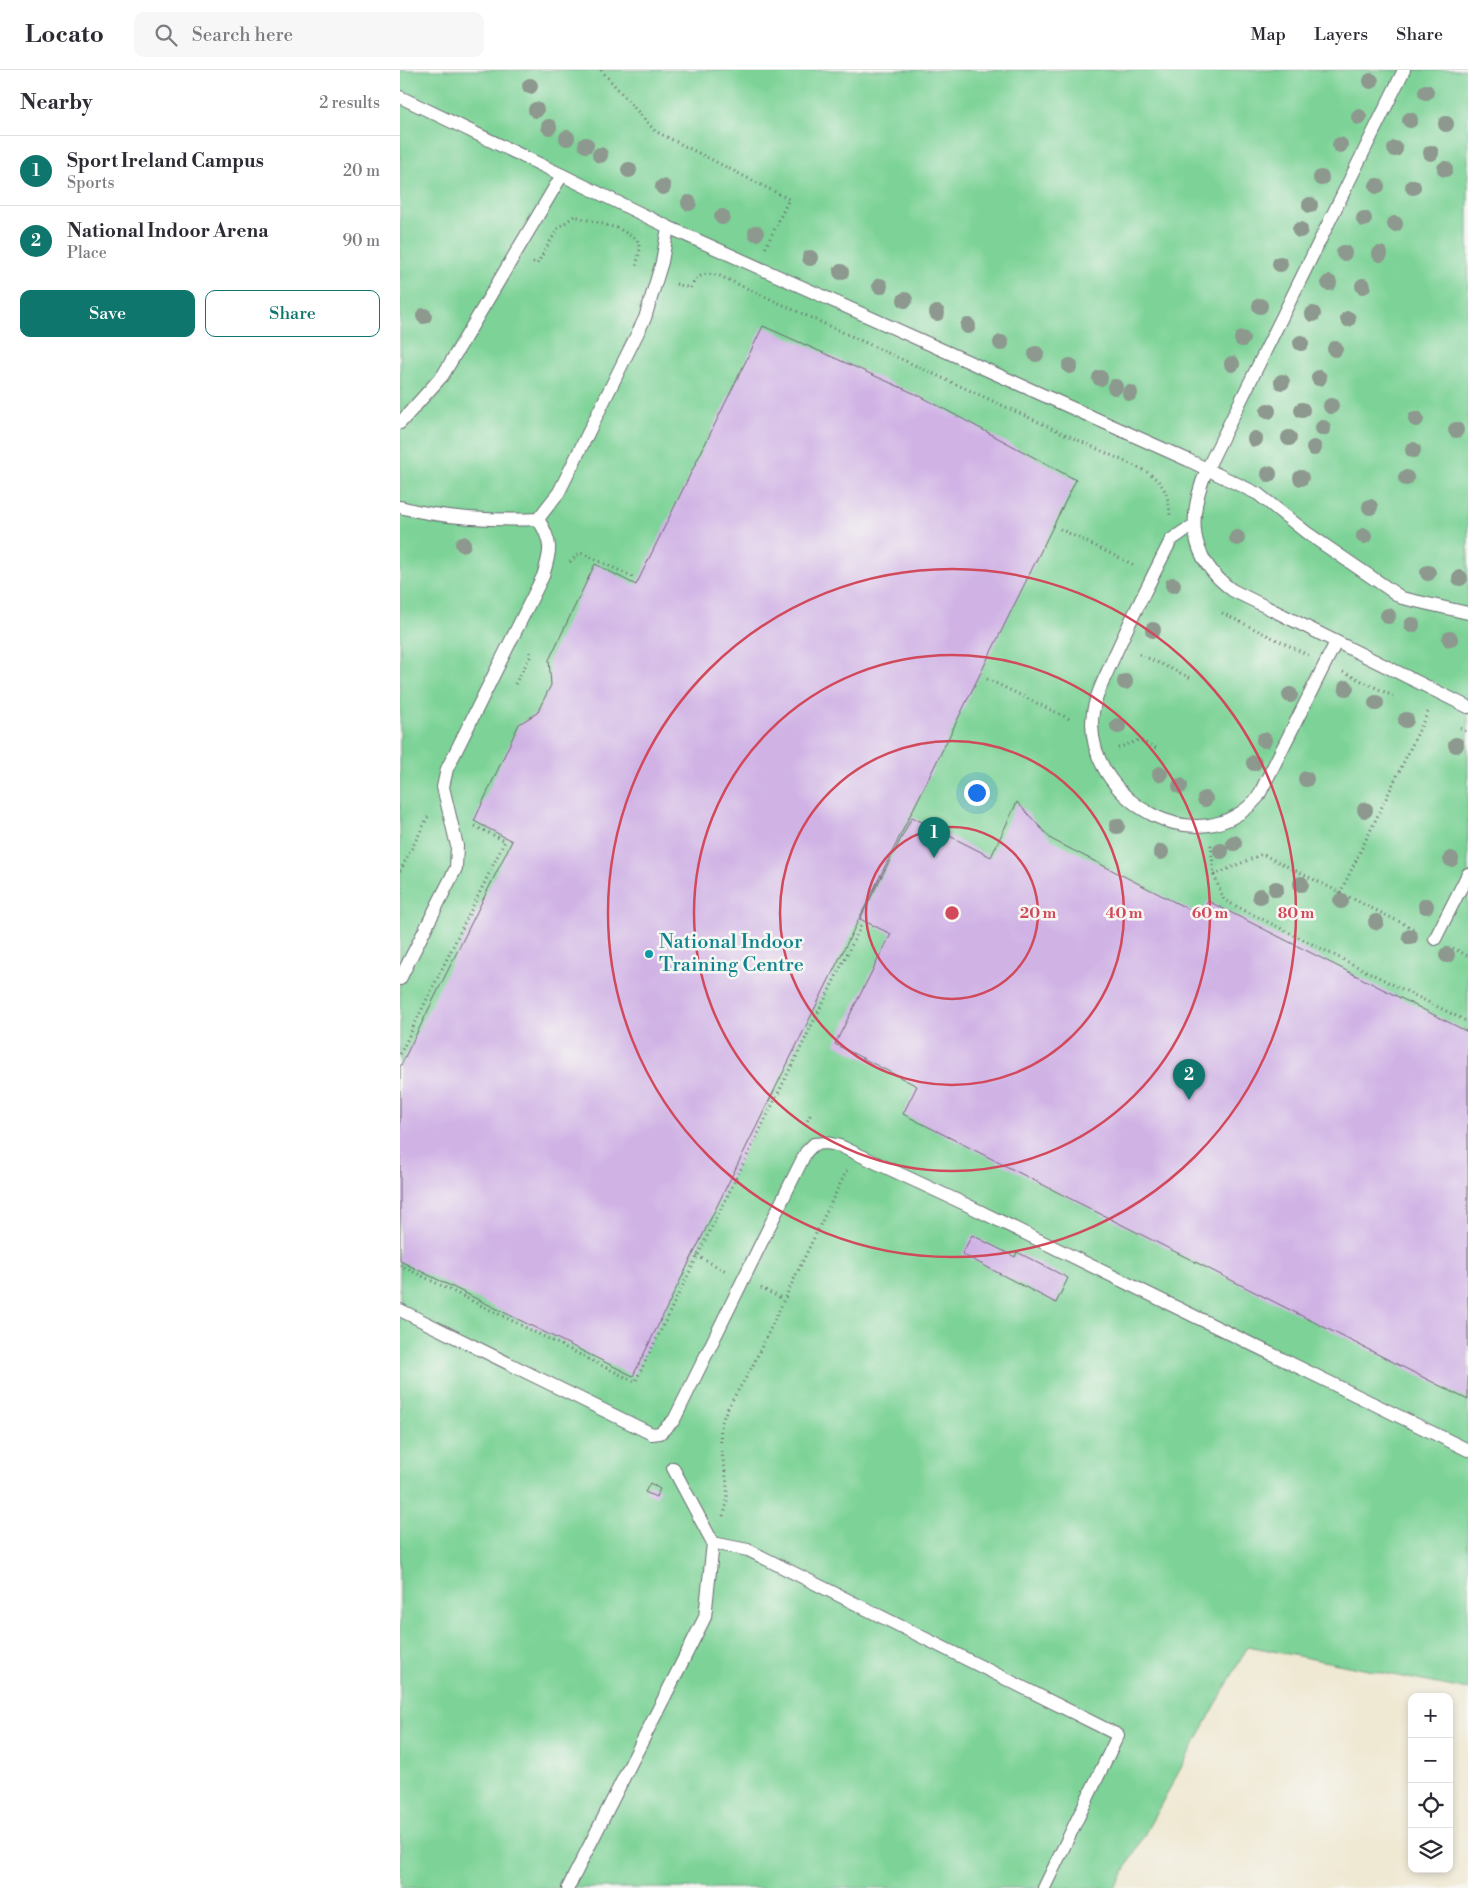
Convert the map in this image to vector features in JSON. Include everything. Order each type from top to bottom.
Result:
[{"type":"lane","points":[[1404,70],[1207,469],[1199,489],[1194,514],[1194,528],[1200,553],[1218,579],[1232,590],[1468,706]]},
{"type":"lane","points":[[400,97],[668,227],[1207,469],[1258,494],[1307,533],[1402,598],[1468,613]]},
{"type":"lane","points":[[400,423],[443,375],[562,175]]},
{"type":"lane","points":[[400,506],[419,512],[515,520],[538,519],[559,492],[641,327],[657,279],[668,227]]},
{"type":"lane","points":[[400,979],[456,868],[457,846],[443,788],[447,769],[543,576],[550,554],[550,542],[538,519]]},
{"type":"lane","points":[[1194,528],[1184,531],[1171,540],[1100,689],[1092,723],[1098,755],[1110,780],[1121,794],[1137,806],[1170,822],[1210,825],[1226,822],[1247,810],[1258,797],[1336,642]]},
{"type":"lane","points":[[1435,940],[1468,874]]},
{"type":"lane","points":[[400,1310],[652,1434],[660,1433],[674,1420],[806,1152],[814,1144],[827,1143],[855,1153],[967,1205],[1468,1450]]},
{"type":"lane","points":[[568,1888],[705,1617],[713,1543],[673,1468]]},
{"type":"lane","points":[[713,1543],[748,1550],[1118,1735],[1044,1888]]},
{"type":"path","points":[[601,70],[655,131],[789,199],[756,266]]},
{"type":"path","points":[[516,254],[537,264],[558,228],[574,216],[617,228],[636,239],[640,249],[635,274],[690,288],[698,276],[707,272],[720,276],[1151,474],[1164,486],[1170,502],[1171,540]]},
{"type":"path","points":[[1060,529],[1153,575]]},
{"type":"path","points":[[566,566],[580,554],[590,556],[633,577]]},
{"type":"path","points":[[1120,644],[1193,679]]},
{"type":"path","points":[[513,688],[530,657],[529,646]]},
{"type":"path","points":[[987,679],[1075,721],[1092,723]]},
{"type":"path","points":[[1340,893],[1439,692]]},
{"type":"path","points":[[1098,755],[1139,740],[1156,748]]},
{"type":"path","points":[[400,871],[427,818],[448,811]]},
{"type":"path","points":[[400,1054],[505,841],[471,824]]},
{"type":"path","points":[[1210,825],[1214,875],[1224,900],[1468,1022]]},
{"type":"path","points":[[1214,875],[1262,854],[1468,956]]},
{"type":"path","points":[[400,1265],[635,1382],[862,924]]},
{"type":"path","points":[[802,1132],[811,1114]]},
{"type":"path","points":[[713,1543],[726,1510],[727,1478],[722,1450],[722,1422],[752,1366],[855,1153]]},
{"type":"green space","points":[[400,70],[1468,70],[1468,1690],[1248,1646],[1115,1888],[400,1888]]},
{"type":"building","name":"National Indoor Training Centre","points":[[763,326],[920,396],[1076,480],[633,1376],[400,1261],[400,1067],[512,841],[474,821],[519,724],[537,713],[551,685],[549,660],[595,564],[636,585]]},
{"type":"building","points":[[1017,802],[1051,839],[1200,915],[1208,901],[1468,1032],[1468,1400],[903,1114],[917,1086],[835,1044],[891,934],[860,919],[912,817],[991,857]]},
{"type":"building","points":[[972,1235],[1015,1257],[1017,1252],[1068,1278],[1056,1303],[962,1254]]},
{"type":"building","points":[[650,1483],[660,1489],[656,1497],[645,1492]]},
{"type":"place","name":"Sport Ireland Campus","points":[[934,858]]},
{"type":"place","name":"National Indoor Training Centre","points":[[649,954]]},
{"type":"place","name":"National Indoor Arena","points":[[1189,1100]]}]
